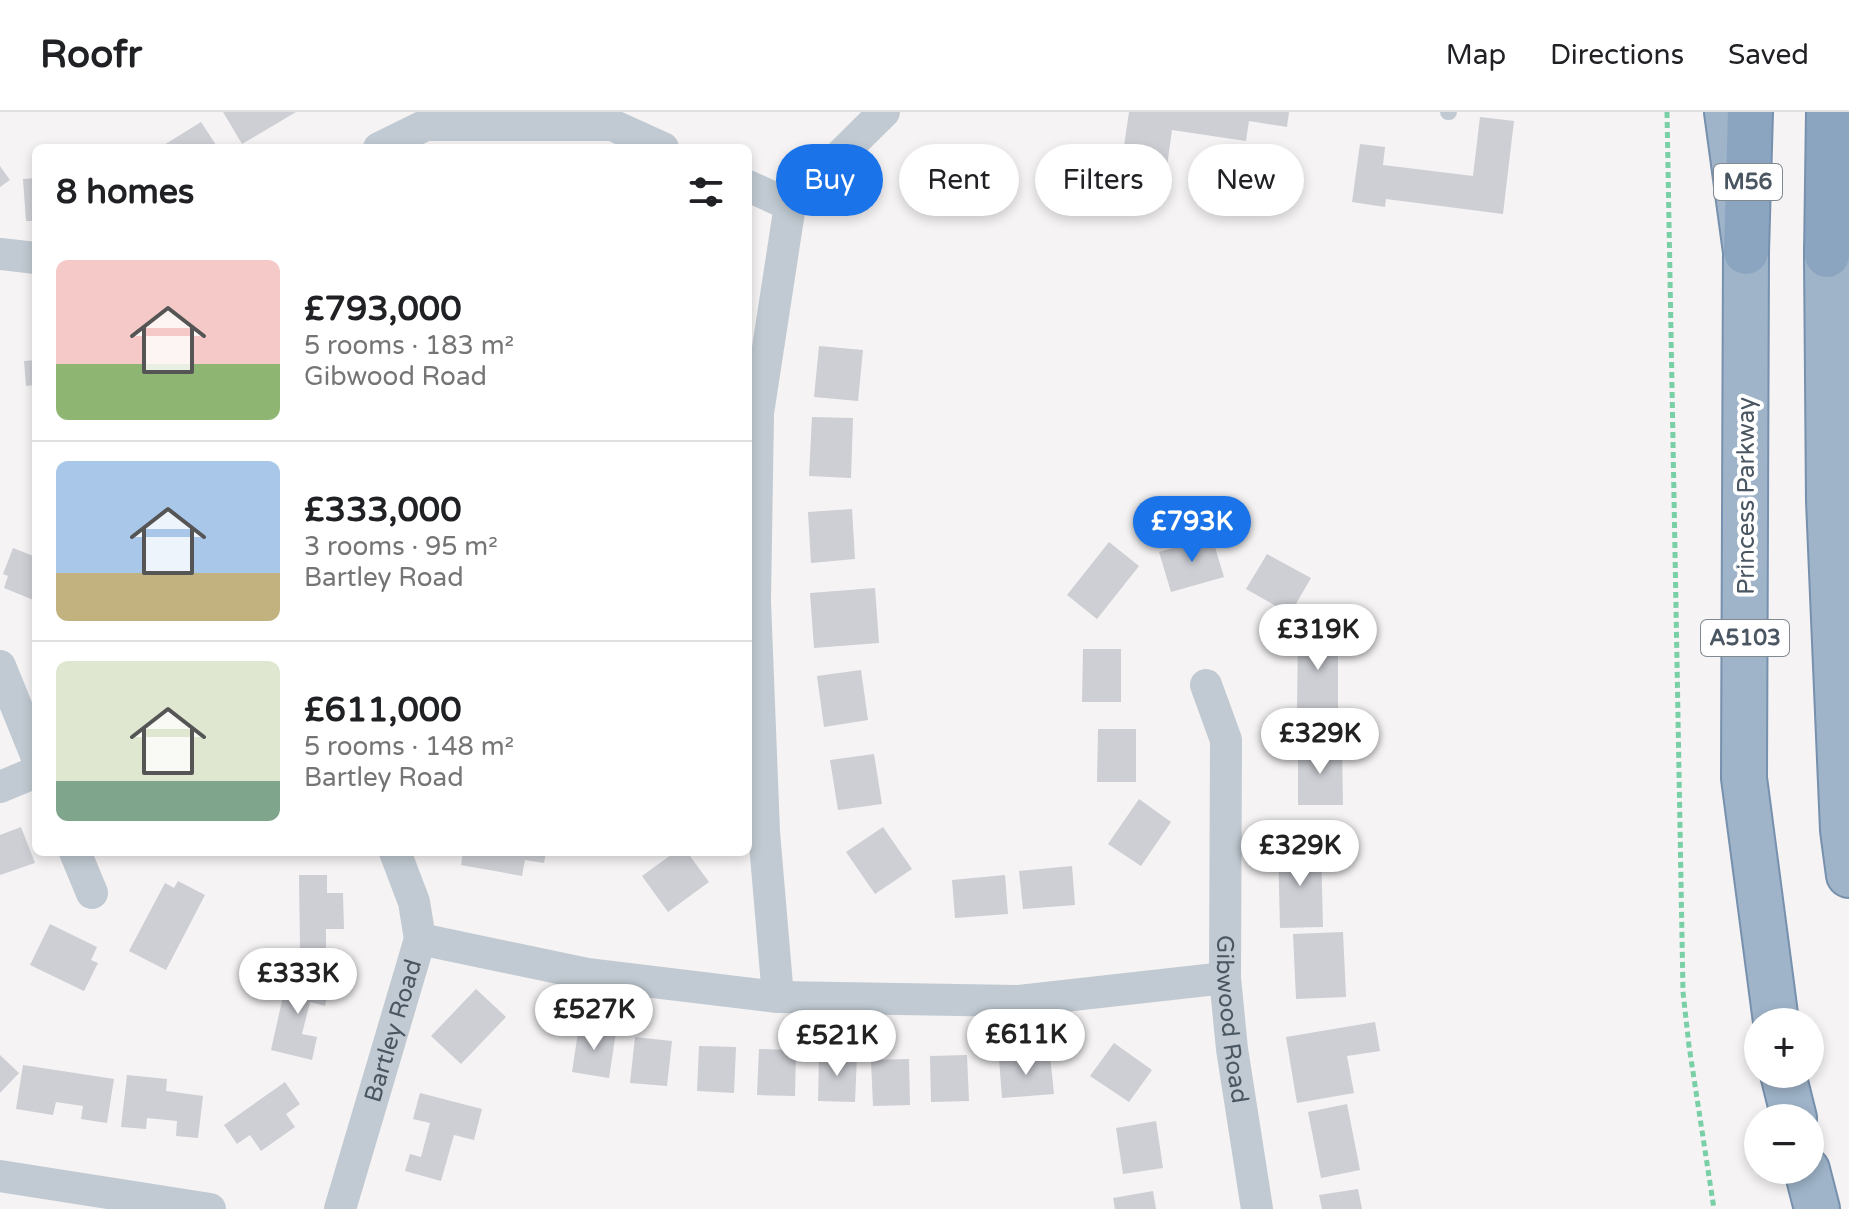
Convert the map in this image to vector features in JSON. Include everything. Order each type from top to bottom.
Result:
[{"type":"highway","name":"A5103","points":[[1727,112],[1746,252]]},
{"type":"highway","name":"Princess Parkway","points":[[1750,112],[1746,252],[1744,778],[1774,1008]]},
{"type":"highway","points":[[1829,112],[1829,501],[1843,830],[1849,875]]},
{"type":"highway","points":[[1827,255],[1841,112]]},
{"type":"highway","points":[[1811,1184],[1817,1209]]},
{"type":"street","points":[[852,144],[884,112]]},
{"type":"street","points":[[385,144],[424,118],[612,125],[654,144]]},
{"type":"street","points":[[752,188],[776,199]]},
{"type":"street","points":[[778,997],[764,817],[755,554],[758,413],[788,216]]},
{"type":"street","points":[[0,254],[32,258]]},
{"type":"street","points":[[0,666],[32,745]]},
{"type":"street","name":"Gibwood Road","points":[[1206,685],[1226,740],[1225,978],[1232,1049],[1257,1209]]},
{"type":"street","points":[[0,787],[32,774]]},
{"type":"street","points":[[77,856],[92,893]]},
{"type":"street","points":[[397,856],[414,902],[420,939]]},
{"type":"street","name":"Bartley Road","points":[[340,1209],[420,939],[587,974],[778,997],[1019,1001],[1225,978]]},
{"type":"street","points":[[0,1176],[210,1209]]},
{"type":"path","points":[[1667,112],[1683,992],[1714,1209]]},
{"type":"building","points":[[223,112],[296,112],[242,144]]},
{"type":"building","points":[[1129,112],[1289,112],[1287,127],[1249,121],[1246,141],[1172,130],[1170,144],[1124,144]]},
{"type":"building","points":[[1480,117],[1514,121],[1503,214],[1386,199],[1385,207],[1352,202],[1360,144],[1385,147],[1383,165],[1473,176]]},
{"type":"building","points":[[201,122],[215,144],[165,144]]},
{"type":"building","points":[[0,166],[10,180],[0,187]]},
{"type":"building","points":[[32,178],[32,221],[26,221],[23,179]]},
{"type":"building","points":[[819,346],[863,350],[858,401],[814,397]]},
{"type":"building","points":[[32,360],[32,385],[26,386],[24,361]]},
{"type":"building","points":[[812,417],[853,418],[851,478],[809,476]]},
{"type":"building","points":[[852,509],[855,559],[811,563],[808,512]]},
{"type":"building","points":[[1212,537],[1224,577],[1171,592],[1159,552]]},
{"type":"building","points":[[1109,542],[1139,566],[1097,619],[1067,595]]},
{"type":"building","points":[[13,548],[32,555],[32,599],[4,588],[8,576],[3,574]]},
{"type":"building","points":[[1267,554],[1311,578],[1290,614],[1246,589]]},
{"type":"building","points":[[875,588],[879,643],[814,648],[810,593]]},
{"type":"building","points":[[1298,634],[1338,635],[1338,709],[1297,709]]},
{"type":"building","points":[[1083,649],[1121,649],[1121,702],[1082,702]]},
{"type":"building","points":[[861,670],[868,720],[824,727],[817,676]]},
{"type":"building","points":[[1098,729],[1136,729],[1136,782],[1097,782]]},
{"type":"building","points":[[1298,746],[1342,746],[1343,805],[1298,805]]},
{"type":"building","points":[[874,754],[882,804],[838,810],[830,760]]},
{"type":"building","points":[[1139,799],[1171,822],[1141,866],[1108,844]]},
{"type":"building","points":[[21,827],[35,863],[0,875],[0,835]]},
{"type":"building","points":[[883,827],[912,869],[875,894],[846,852]]},
{"type":"building","points":[[1321,847],[1323,927],[1280,928],[1278,848]]},
{"type":"building","points":[[462,856],[545,856],[544,863],[525,860],[522,876],[461,865]]},
{"type":"building","points":[[670,856],[690,856],[709,882],[668,912],[642,876]]},
{"type":"building","points":[[1072,866],[1075,905],[1023,909],[1019,871]]},
{"type":"building","points":[[299,875],[327,875],[327,893],[343,893],[344,929],[326,929],[326,948],[300,949]]},
{"type":"building","points":[[1005,875],[1008,914],[955,918],[952,880]]},
{"type":"building","points":[[178,881],[205,895],[166,970],[129,951],[165,883],[174,888]]},
{"type":"building","points":[[50,924],[97,947],[91,960],[98,963],[84,991],[30,965]]},
{"type":"building","points":[[1343,932],[1346,997],[1296,999],[1293,934]]},
{"type":"building","points":[[288,974],[330,984],[325,1006],[310,1002],[302,1034],[317,1037],[312,1060],[271,1050]]},
{"type":"building","points":[[476,989],[506,1017],[461,1064],[431,1036]]},
{"type":"building","points":[[1375,1022],[1380,1051],[1347,1056],[1354,1093],[1297,1103],[1286,1037]]},
{"type":"building","points":[[579,1026],[616,1032],[609,1078],[572,1072]]},
{"type":"building","points":[[635,1037],[672,1041],[667,1086],[630,1083]]},
{"type":"building","points":[[1114,1043],[1152,1070],[1129,1102],[1090,1076]]},
{"type":"building","points":[[699,1046],[736,1047],[734,1093],[697,1091]]},
{"type":"building","points":[[759,1049],[796,1050],[795,1096],[757,1095]]},
{"type":"building","points":[[0,1055],[19,1073],[0,1093]]},
{"type":"building","points":[[819,1055],[857,1056],[855,1102],[818,1101]]},
{"type":"building","points":[[967,1055],[969,1101],[931,1102],[930,1056]]},
{"type":"building","points":[[1050,1055],[1054,1094],[1002,1098],[999,1059]]},
{"type":"building","points":[[909,1059],[910,1105],[873,1106],[871,1060]]},
{"type":"building","points":[[23,1065],[114,1079],[107,1123],[81,1119],[83,1106],[56,1102],[53,1115],[16,1109]]},
{"type":"building","points":[[127,1075],[167,1079],[166,1091],[203,1096],[198,1138],[176,1136],[177,1121],[147,1118],[146,1129],[121,1127]]},
{"type":"building","points":[[285,1082],[300,1104],[286,1114],[295,1127],[261,1151],[250,1135],[237,1144],[224,1125]]},
{"type":"building","points":[[420,1093],[482,1109],[474,1140],[454,1135],[441,1181],[405,1171],[410,1154],[421,1157],[430,1123],[413,1119]]},
{"type":"building","points":[[1347,1104],[1360,1170],[1321,1178],[1308,1112]]},
{"type":"building","points":[[1156,1121],[1163,1168],[1123,1174],[1116,1128]]},
{"type":"building","points":[[1358,1189],[1362,1209],[1322,1209],[1319,1195]]},
{"type":"building","points":[[1153,1191],[1156,1209],[1115,1209],[1113,1198]]}]
